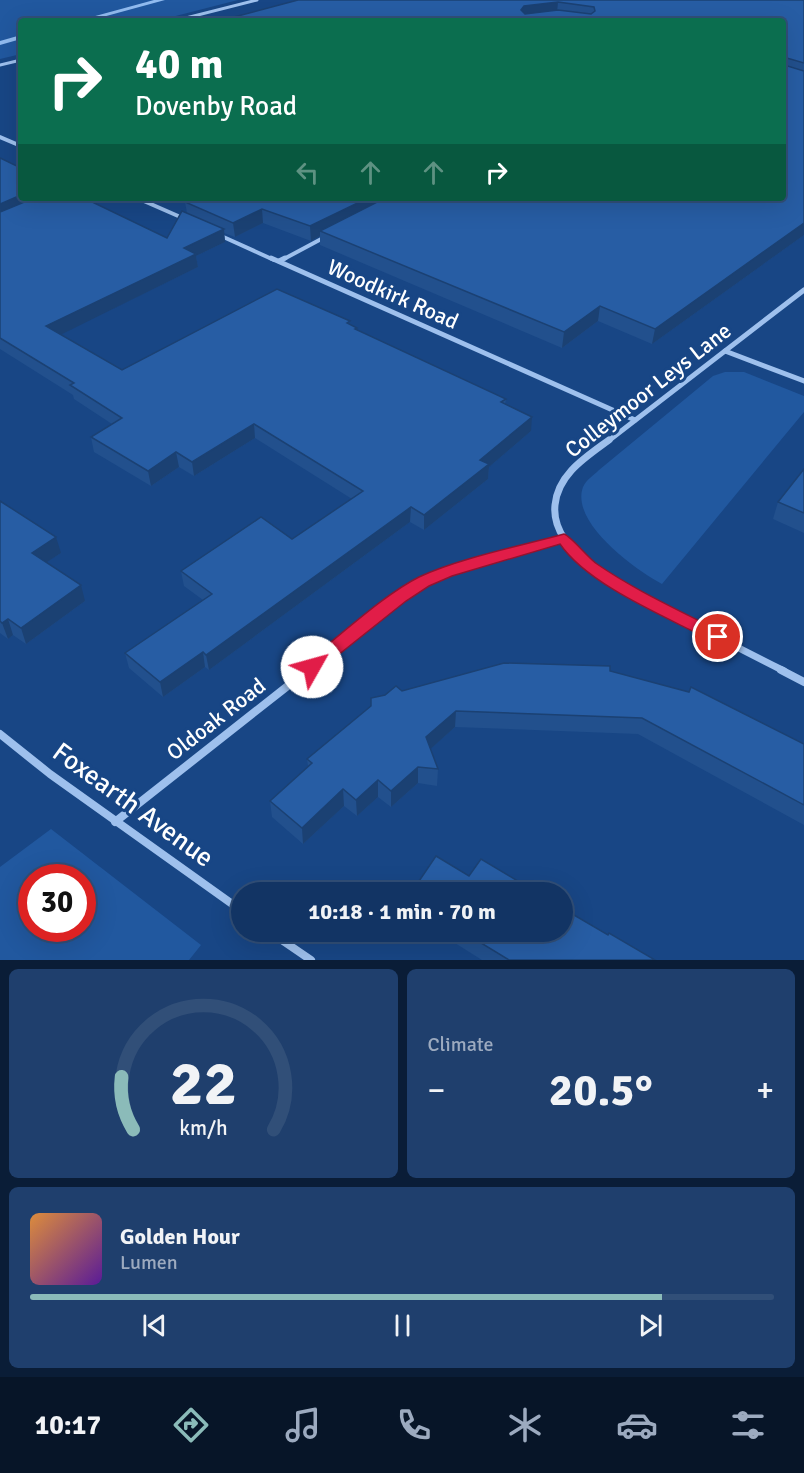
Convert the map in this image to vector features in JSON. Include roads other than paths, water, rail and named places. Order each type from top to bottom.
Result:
[{"type":"street","points":[[186,18],[257,0]]},
{"type":"street","points":[[0,65],[18,61]]},
{"type":"street","points":[[0,137],[18,145]]},
{"type":"street","points":[[144,201],[192,222]]},
{"type":"street","name":"Woodkirk Road","points":[[213,232],[635,420]]},
{"type":"street","points":[[279,261],[331,235]]},
{"type":"street","name":"Colleymoor Leys Lane","points":[[564,538],[555,514],[554,503],[562,480],[571,469],[804,290]]},
{"type":"street","points":[[725,351],[804,381]]},
{"type":"street","points":[[564,538],[573,552],[590,567],[619,585],[804,682]]},
{"type":"street","name":"Oldoak Road","points":[[115,822],[400,597],[424,582],[447,572],[564,538]]},
{"type":"street","name":"Foxearth Avenue","points":[[0,734],[115,822],[231,903]]},
{"type":"street","points":[[285,942],[311,960]]},
{"type":"waterway","points":[[92,18],[162,0]]},
{"type":"waterway","points":[[0,43],[18,38]]}]
